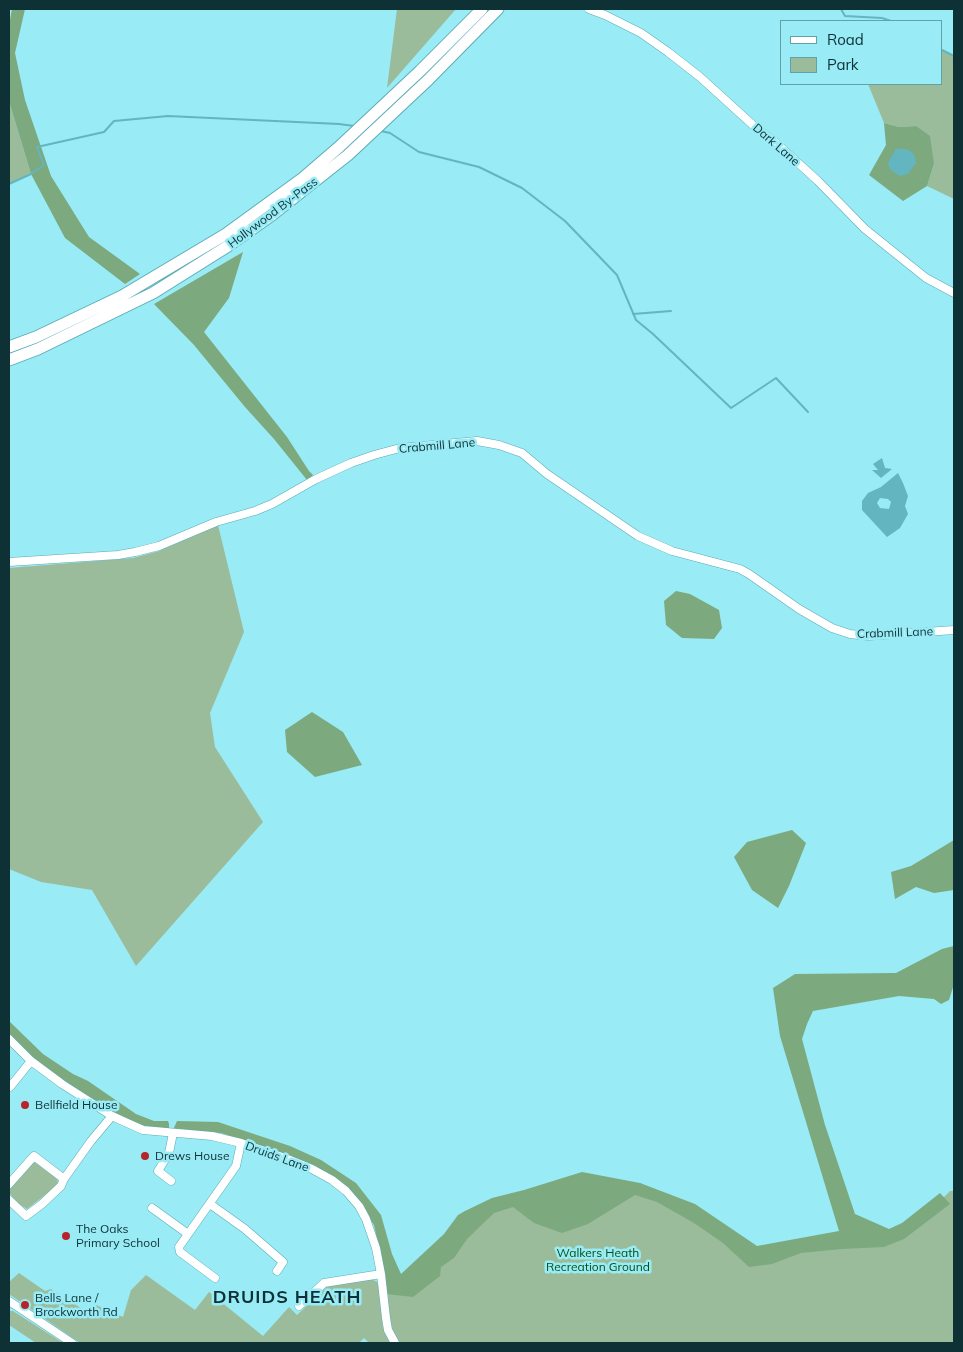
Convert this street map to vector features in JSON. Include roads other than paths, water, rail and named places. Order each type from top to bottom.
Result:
[{"type":"highway","name":"Hollywood By-Pass","points":[[9,347],[36,337],[122,296],[242,223],[303,178],[339,147],[420,71],[482,9]]},
{"type":"highway","name":"Hollywood By-Pass","points":[[9,360],[38,349],[153,293],[272,216],[348,156],[428,80],[498,9]]},
{"type":"street","name":"Dark Lane","points":[[589,9],[641,33],[668,52],[775,142],[873,235],[926,278],[954,293]]},
{"type":"street","name":"Crabmill Lane","points":[[9,562],[118,554],[159,546],[216,522],[272,504],[316,479],[374,455],[400,448],[477,441],[522,453],[547,474],[638,536],[672,551],[740,569],[799,610],[832,628],[850,634],[868,636],[954,630]]},
{"type":"street","name":"Druids Lane","points":[[9,1039],[31,1061],[62,1084],[112,1116],[143,1130],[212,1136],[242,1144],[312,1169],[332,1180],[346,1191],[359,1206],[366,1218],[376,1248],[388,1330],[395,1343]]},
{"type":"street","points":[[10,1088],[31,1061]]},
{"type":"street","points":[[9,1200],[26,1216],[61,1186],[91,1141],[112,1116]]},
{"type":"street","points":[[171,1181],[158,1171],[169,1153],[173,1134]]},
{"type":"street","points":[[215,1278],[180,1252],[180,1247],[236,1166],[242,1144]]},
{"type":"street","points":[[9,1184],[34,1156],[64,1179]]},
{"type":"street","points":[[210,1204],[245,1229],[283,1262],[277,1272]]},
{"type":"street","points":[[152,1208],[188,1234]]},
{"type":"street","points":[[299,1306],[324,1282],[381,1274]]},
{"type":"street","points":[[9,1301],[72,1343]]},
{"type":"water","points":[[896,149],[907,149],[914,154],[916,163],[908,174],[900,176],[892,171],[888,165]]},
{"type":"water","points":[[882,458],[885,468],[892,469],[881,478],[872,470],[878,470],[873,464]]},
{"type":"water","points":[[898,473],[908,496],[905,506],[908,514],[900,528],[887,537],[862,510],[862,501],[868,493],[881,487]],"holes":[[[880,498],[888,499],[891,502],[889,509],[880,508],[877,503]]]},
{"type":"waterway","points":[[841,9],[845,16],[888,20]]},
{"type":"waterway","points":[[943,50],[954,56]]},
{"type":"waterway","points":[[9,184],[31,174],[44,165],[37,147],[104,132],[114,121],[168,116],[354,126]]},
{"type":"waterway","points":[[381,131],[390,133],[419,152],[479,167],[522,188],[565,221],[617,275],[636,320],[731,408],[776,378],[808,412]]},
{"type":"waterway","points":[[633,314],[671,311]]},
{"type":"place","name":"Bellfield House","points":[[25,1105]]},
{"type":"place","name":"Drews House","points":[[145,1156]]},
{"type":"place","name":"The Oaks Primary School","points":[[66,1236]]},
{"type":"place","name":"Bells Lane / Brockworth Rd","points":[[25,1305]]},
{"type":"district","name":"DRUIDS HEATH","points":[[287,1298]]},
{"type":"park label","name":"Walkers Heath Recreation Ground","points":[[598,1260]]}]
